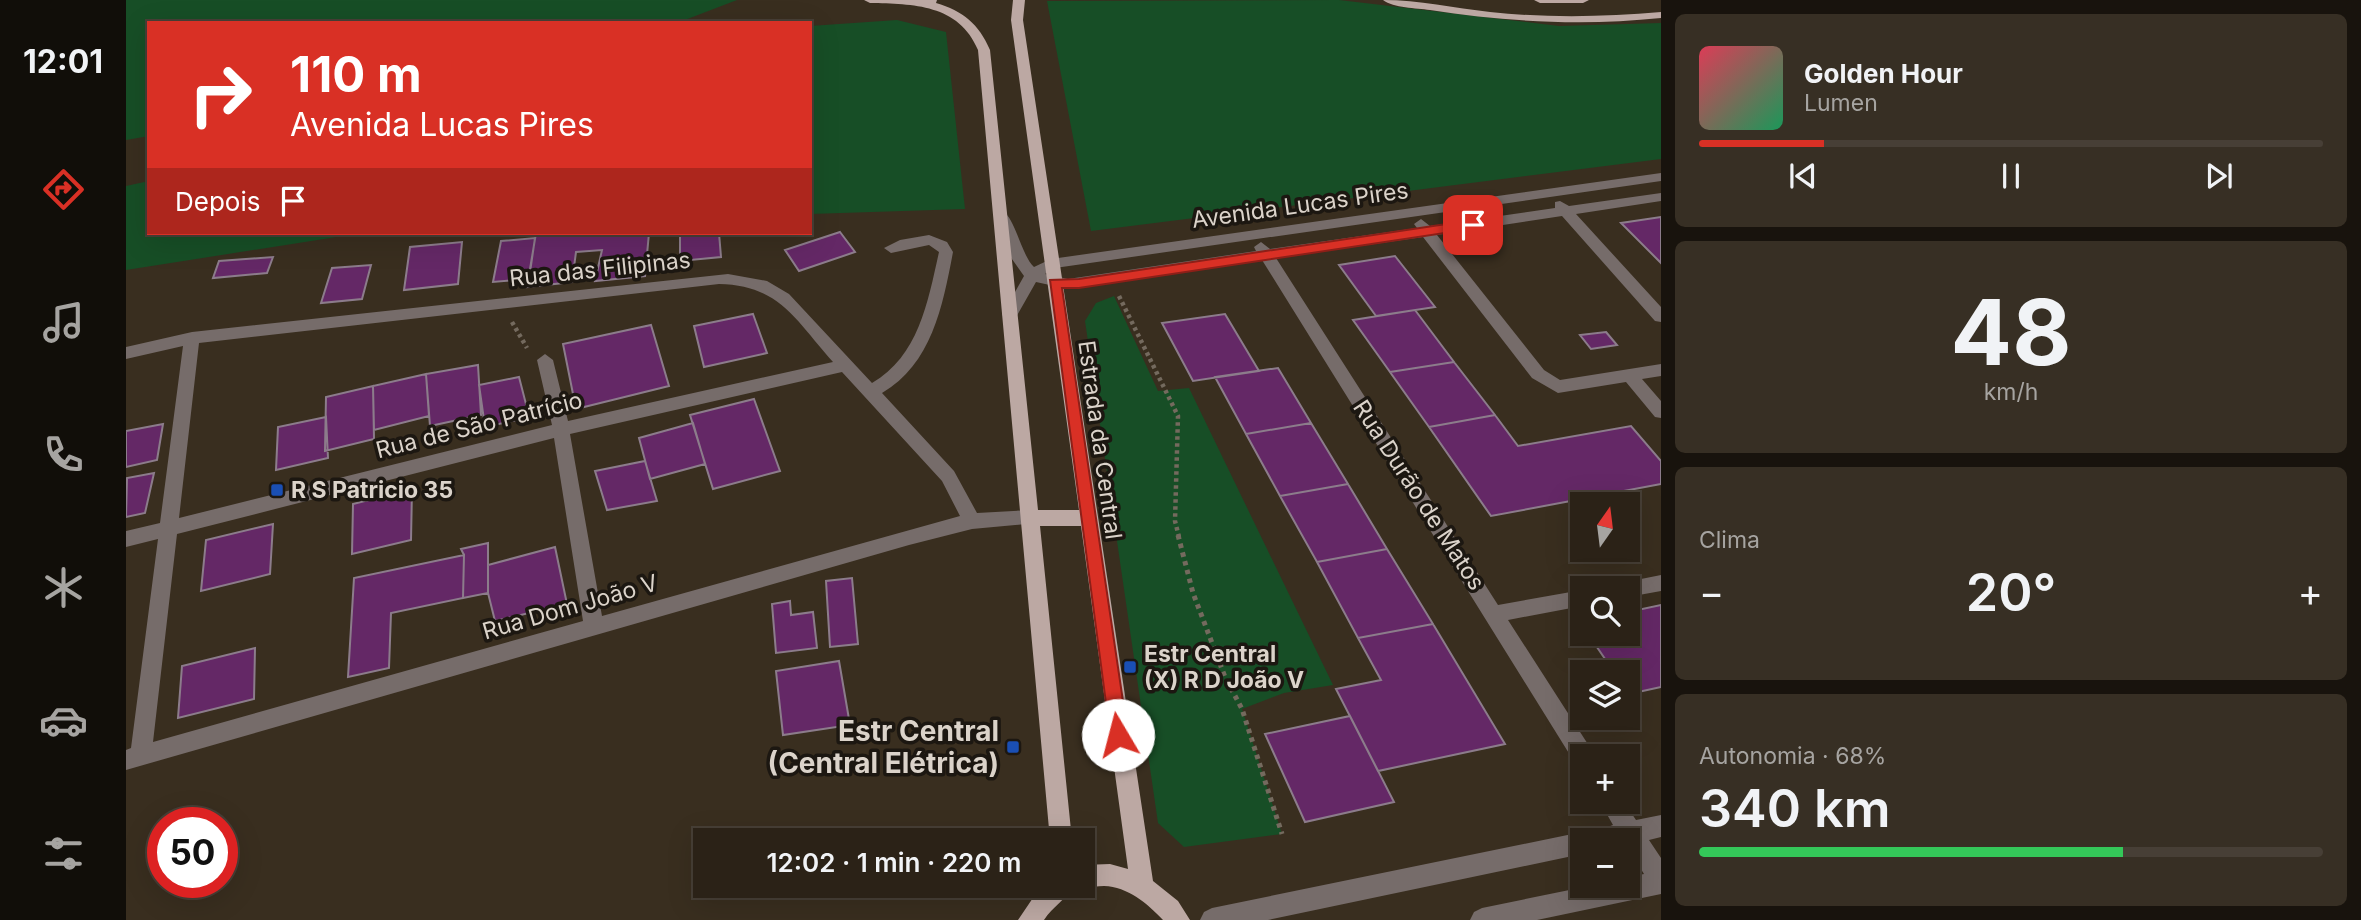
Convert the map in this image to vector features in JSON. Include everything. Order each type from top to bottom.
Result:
[{"type":"main road","points":[[870,0],[945,0]]},
{"type":"main road","name":"Estrada da Central","points":[[1019,0],[1017,20],[1142,886]]},
{"type":"main road","points":[[1389,0],[1488,15],[1560,21],[1611,21],[1661,15]]},
{"type":"main road","points":[[1540,0],[1583,0]]},
{"type":"main road","points":[[921,2],[956,13],[979,35],[984,50],[1060,828]]},
{"type":"main road","points":[[1030,517],[1087,518]]},
{"type":"main road","points":[[1095,877],[1116,877],[1142,886],[1164,903],[1178,920]]},
{"type":"main road","points":[[1030,920],[1044,898]]},
{"type":"street","name":"Avenida Lucas Pires","points":[[1032,275],[1051,264],[1661,177]]},
{"type":"street","points":[[1550,194],[1661,317]]},
{"type":"street","name":"Avenida Lucas Pires","points":[[1032,275],[1055,283],[1105,279],[1661,197]]},
{"type":"street","points":[[999,206],[1016,258],[1032,275],[1010,315]]},
{"type":"street","points":[[1413,212],[1538,374],[1558,387],[1661,370]]},
{"type":"street","name":"Rua Durão de Matos","points":[[1253,235],[1496,614],[1576,744]]},
{"type":"street","points":[[871,392],[892,380],[923,338],[932,315],[946,252],[936,241],[924,239],[891,248]]},
{"type":"street","name":"Rua das Filipinas","points":[[126,353],[192,338],[500,302],[719,279],[753,281],[772,288],[784,298],[948,476],[972,521]]},
{"type":"street","points":[[133,758],[168,529],[192,338]]},
{"type":"street","points":[[545,360],[561,429],[594,625]]},
{"type":"street","name":"Rua de São Patrício","points":[[126,539],[561,429],[846,365]]},
{"type":"street","points":[[1630,376],[1661,412]]},
{"type":"street","name":"Rua Dom João V","points":[[133,758],[594,625],[972,521],[1030,517]]},
{"type":"street","points":[[1640,587],[1661,583]]},
{"type":"street","points":[[1496,614],[1570,600]]},
{"type":"street","points":[[1640,831],[1661,825]]},
{"type":"street","points":[[1212,920],[1570,845]]},
{"type":"street","points":[[1482,920],[1661,880],[1640,847]]},
{"type":"path","points":[[1105,279],[1126,304],[1178,416],[1175,447],[1178,532],[1197,604],[1225,677],[1242,709],[1282,834]]},
{"type":"path","points":[[500,302],[530,351],[545,360]]},
{"type":"green space","points":[[126,0],[737,0],[682,21],[147,21],[147,136],[126,140]]},
{"type":"green space","points":[[1339,0],[1559,26],[1661,23],[1661,159],[1091,231],[1047,1]]},
{"type":"green space","points":[[897,20],[946,32],[965,209],[812,214],[812,26]]},
{"type":"green space","points":[[147,181],[147,235],[349,235],[126,270],[126,186]]},
{"type":"green space","points":[[1114,296],[1158,391],[1189,388],[1333,685],[1284,693],[1242,709],[1282,834],[1184,847],[1158,823],[1085,321],[1096,303]]},
{"type":"building","points":[[1661,217],[1661,263],[1621,223]]},
{"type":"building","points":[[840,232],[855,252],[799,271],[785,250]]},
{"type":"building","points":[[536,235],[649,235],[645,276],[595,281],[602,250],[576,252],[572,282],[527,287]]},
{"type":"building","points":[[680,235],[719,235],[721,257],[680,261]]},
{"type":"building","points":[[535,238],[529,279],[493,282],[501,241]]},
{"type":"building","points":[[462,242],[458,284],[404,290],[410,247]]},
{"type":"building","points":[[1395,256],[1435,307],[1376,316],[1339,265]]},
{"type":"building","points":[[273,257],[267,273],[213,278],[219,261]]},
{"type":"building","points":[[371,265],[362,299],[321,303],[332,268]]},
{"type":"building","points":[[1415,310],[1454,362],[1390,372],[1353,320]]},
{"type":"building","points":[[753,314],[767,353],[704,367],[694,326]]},
{"type":"building","points":[[1225,314],[1259,371],[1193,381],[1162,323]]},
{"type":"building","points":[[651,325],[669,386],[576,409],[563,344]]},
{"type":"building","points":[[1606,332],[1617,345],[1591,349],[1580,335]]},
{"type":"building","points":[[1454,362],[1495,415],[1429,427],[1390,372]]},
{"type":"building","points":[[478,365],[481,415],[430,426],[426,374]]},
{"type":"building","points":[[1278,368],[1311,423],[1246,434],[1215,377]]},
{"type":"building","points":[[426,374],[429,416],[374,430],[373,386]]},
{"type":"building","points":[[519,377],[527,408],[521,419],[485,427],[479,385]]},
{"type":"building","points":[[373,386],[374,439],[325,451],[326,397]]},
{"type":"building","points":[[754,399],[780,471],[713,489],[690,415]]},
{"type":"building","points":[[1495,415],[1518,446],[1631,426],[1661,461],[1661,484],[1618,492],[1570,492],[1570,501],[1491,516],[1429,427]]},
{"type":"building","points":[[326,417],[328,458],[276,470],[278,427]]},
{"type":"building","points":[[693,423],[705,464],[650,479],[639,438]]},
{"type":"building","points":[[1311,423],[1348,484],[1280,496],[1246,434]]},
{"type":"building","points":[[163,424],[157,460],[126,467],[126,431]]},
{"type":"building","points":[[645,461],[657,501],[607,510],[595,471]]},
{"type":"building","points":[[154,473],[145,513],[126,517],[127,478]]},
{"type":"building","points":[[1348,484],[1387,549],[1317,562],[1280,496]]},
{"type":"building","points":[[412,489],[411,540],[352,554],[353,504]]},
{"type":"building","points":[[273,524],[270,574],[201,591],[206,540]]},
{"type":"building","points":[[488,543],[488,593],[463,598],[464,555],[461,549]]},
{"type":"building","points":[[555,547],[567,604],[495,621],[488,593],[488,565]]},
{"type":"building","points":[[1387,549],[1433,624],[1358,638],[1317,562]]},
{"type":"building","points":[[464,555],[463,598],[391,613],[389,668],[348,677],[354,578]]},
{"type":"building","points":[[852,578],[858,644],[830,647],[826,581]]},
{"type":"building","points":[[790,601],[791,615],[813,612],[817,648],[776,653],[772,604]]},
{"type":"building","points":[[1661,605],[1661,687],[1640,692],[1640,660],[1606,660],[1596,646],[1640,646],[1640,609]]},
{"type":"building","points":[[1433,624],[1505,744],[1378,771],[1336,689],[1381,680],[1358,638]]},
{"type":"building","points":[[255,648],[254,699],[178,718],[182,666]]},
{"type":"building","points":[[839,661],[850,725],[783,735],[776,671]]},
{"type":"building","points":[[1350,716],[1394,802],[1305,822],[1265,734]]},
{"type":"place","name":"R S Patricio 35","points":[[277,490]]},
{"type":"place","name":"Estr Central (X) R D João V","points":[[1130,667]]},
{"type":"place","name":"Estr Central (Central Elétrica)","points":[[1013,747]]},
{"type":"route","points":[[1118,735],[1059,327],[1055,283],[1079,284],[1473,225]]}]
